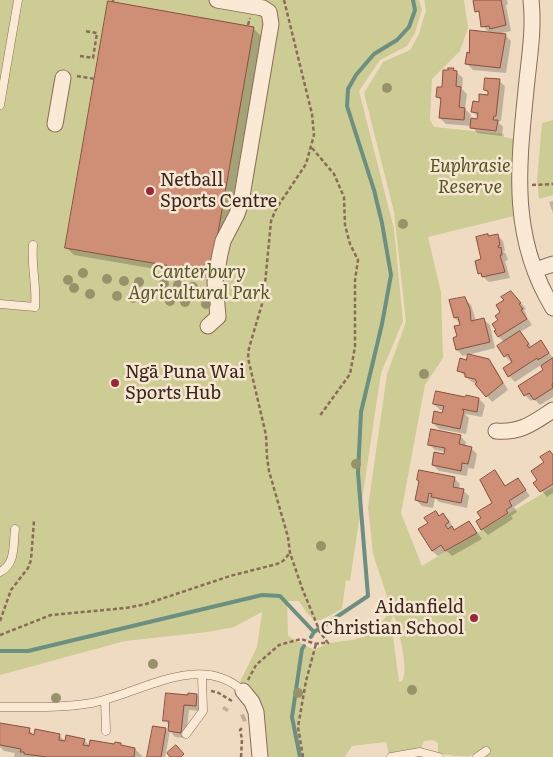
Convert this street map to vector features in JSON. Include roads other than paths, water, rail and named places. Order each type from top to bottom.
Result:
[{"type":"street","points":[[208,326],[217,320],[219,313],[215,282],[220,254],[223,242],[241,202],[271,24],[268,12],[263,8],[217,0]]},
{"type":"street","points":[[531,0],[532,35],[519,154],[518,186],[529,253],[553,308]]},
{"type":"street","points":[[55,124],[70,77]]},
{"type":"street","points":[[535,270],[553,264]]},
{"type":"street","points":[[496,431],[514,431],[524,428],[553,410]]},
{"type":"street","points":[[243,690],[252,702],[256,712],[260,757]]},
{"type":"lane","points":[[0,105],[18,0]]},
{"type":"lane","points":[[0,304],[35,307],[33,245]]},
{"type":"lane","points":[[0,572],[9,566],[12,559],[15,529]]},
{"type":"lane","points":[[0,707],[67,706],[105,700],[163,680],[202,675],[223,678],[243,690]]},
{"type":"lane","points":[[186,734],[202,711],[202,675]]},
{"type":"lane","points":[[105,700],[106,731]]},
{"type":"lane","points":[[477,757],[486,751]]},
{"type":"lane","points":[[390,757],[420,752],[439,757]]},
{"type":"waterway","points":[[311,637],[314,632],[368,596],[358,473],[361,412],[382,324],[391,275],[374,190],[347,106],[348,89],[356,75],[374,54],[397,40],[409,27],[415,10],[413,0]]},
{"type":"waterway","points":[[0,651],[28,651],[262,595],[280,596],[314,632]]},
{"type":"waterway","points":[[300,757],[292,717],[304,646]]},
{"type":"place","name":"Netball Sports Centre","points":[[150,191]]},
{"type":"place","name":"Ngā Puna Wai Sports Hub","points":[[115,383]]},
{"type":"place","name":"Aidanfield Christian School","points":[[474,618]]},
{"type":"park label","name":"Euphrasie Reserve","points":[[470,177]]},
{"type":"park label","name":"Canterbury Agricultural Park","points":[[199,283]]}]
